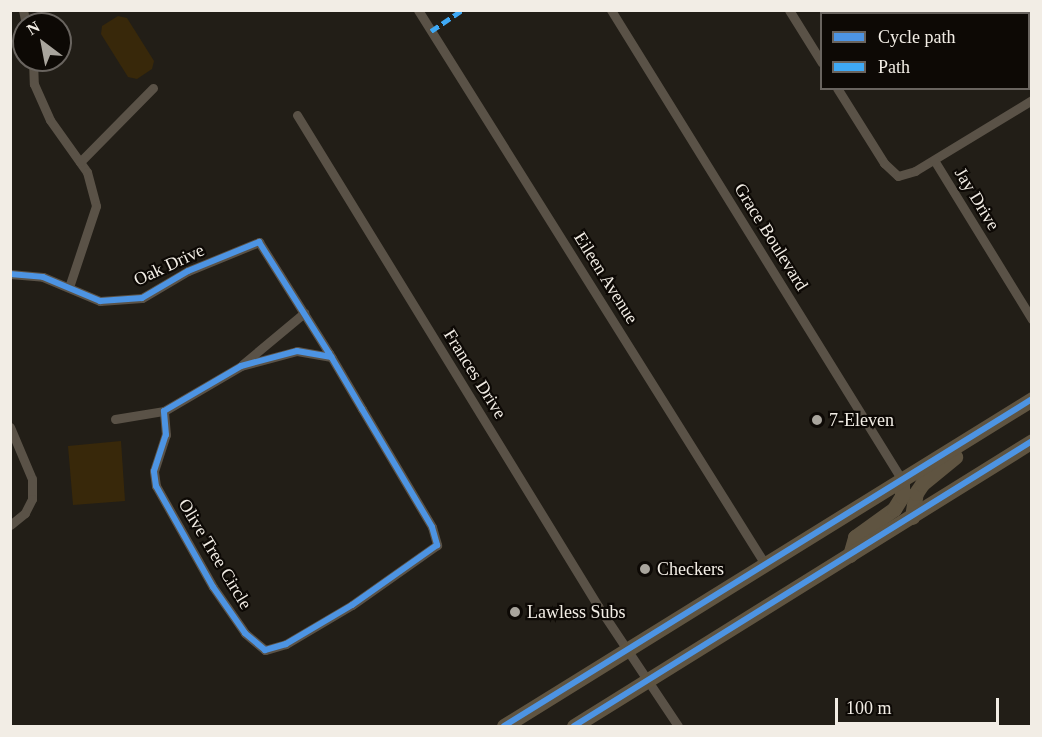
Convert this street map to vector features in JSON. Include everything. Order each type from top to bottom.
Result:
[{"type":"main road","points":[[504,726],[1032,399]]},
{"type":"main road","points":[[912,517],[916,493],[922,484],[1008,414]]},
{"type":"main road","points":[[574,726],[1032,441]]},
{"type":"main road","points":[[850,555],[855,537],[894,509],[902,496],[902,480]]},
{"type":"street","name":"Eileen Avenue","points":[[418,10],[765,564]]},
{"type":"street","name":"Grace Boulevard","points":[[611,10],[902,480]]},
{"type":"street","points":[[789,10],[820,60]]},
{"type":"street","points":[[34,72],[34,84],[50,120],[80,162],[96,206],[69,287]]},
{"type":"street","points":[[80,162],[153,88]]},
{"type":"street","name":"Jay Drive","points":[[838,90],[890,171],[906,175],[934,160],[1032,319]]},
{"type":"street","points":[[934,160],[1032,100]]},
{"type":"street","name":"Frances Drive","points":[[297,115],[625,650],[678,726]]},
{"type":"street","name":"Oak Drive","points":[[10,274],[43,277],[100,301],[142,298],[188,271],[259,242],[304,313]]},
{"type":"street","points":[[115,420],[164,411],[242,366],[304,313]]},
{"type":"street","name":"Olive Tree Circle","points":[[164,411],[166,435],[154,471],[156,486],[213,587],[245,633],[265,650],[286,644],[352,605],[437,544],[432,527],[304,313]]},
{"type":"street","points":[[242,366],[297,351],[331,357]]},
{"type":"street","points":[[10,427],[32,479],[32,499],[25,513],[10,525]]},
{"type":"shaded area","points":[[118,16],[127,18],[154,61],[152,69],[137,79],[128,77],[101,34],[102,26]]},
{"type":"shaded area","points":[[121,441],[125,501],[73,505],[68,446]]},
{"type":"marked path","points":[[431,31],[462,10]]},
{"type":"cycle path","points":[[10,274],[43,277],[100,301],[142,298],[188,271],[259,242],[329,353],[432,527],[437,545],[352,605],[286,644],[265,650],[245,633],[213,587],[156,486],[154,471],[166,435],[164,411],[241,366],[297,351],[331,357]]},
{"type":"cycle path","points":[[504,726],[1032,399]]},
{"type":"cycle path","points":[[574,726],[1032,441]]},
{"type":"place","name":"7-Eleven","points":[[817,420]]},
{"type":"place","name":"Checkers","points":[[645,569]]},
{"type":"place","name":"Lawless Subs","points":[[515,612]]}]
